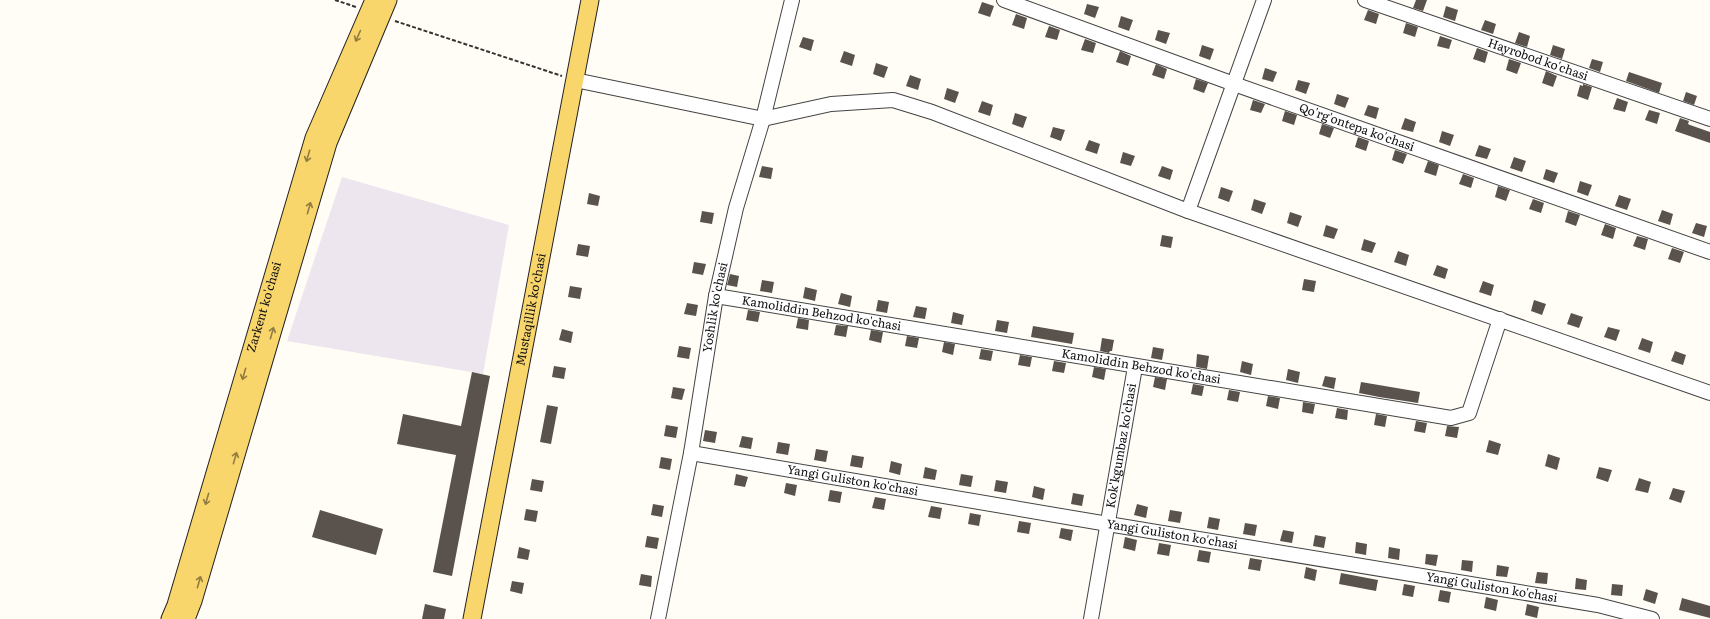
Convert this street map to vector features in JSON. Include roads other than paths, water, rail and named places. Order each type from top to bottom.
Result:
[{"type":"main road","name":"Zarkent ko'chasi","points":[[178,616],[314,138],[375,9],[388,0]]},
{"type":"main road","name":"Mustaqillik ko'chasi","points":[[472,619],[590,0]]},
{"type":"main road","name":"Zarkent ko'chasi","points":[[178,616],[193,601],[328,143],[375,9]]},
{"type":"street","name":"Yoshlik ko'chasi","points":[[658,619],[691,453],[716,296],[736,208],[763,119],[792,0]]},
{"type":"street","name":"Qo'rg'ontepa ko'chasi","points":[[1004,0],[1234,84],[1710,252]]},
{"type":"street","points":[[1188,210],[1264,0]]},
{"type":"street","name":"Hayrobod ko'chasi","points":[[1365,0],[1710,119]]},
{"type":"street","points":[[575,80],[763,119],[831,104],[893,100],[932,112],[1188,210],[1710,393]]},
{"type":"street","name":"Kamoliddin Behzod ko'chasi","points":[[716,296],[1135,367],[1452,418],[1469,413],[1500,319]]},
{"type":"street","name":"Kok'kgumbaz ko'chasi","points":[[1091,619],[1135,367]]},
{"type":"street","name":"Yangi Guliston ko'chasi","points":[[691,453],[1598,605],[1652,619]]}]
